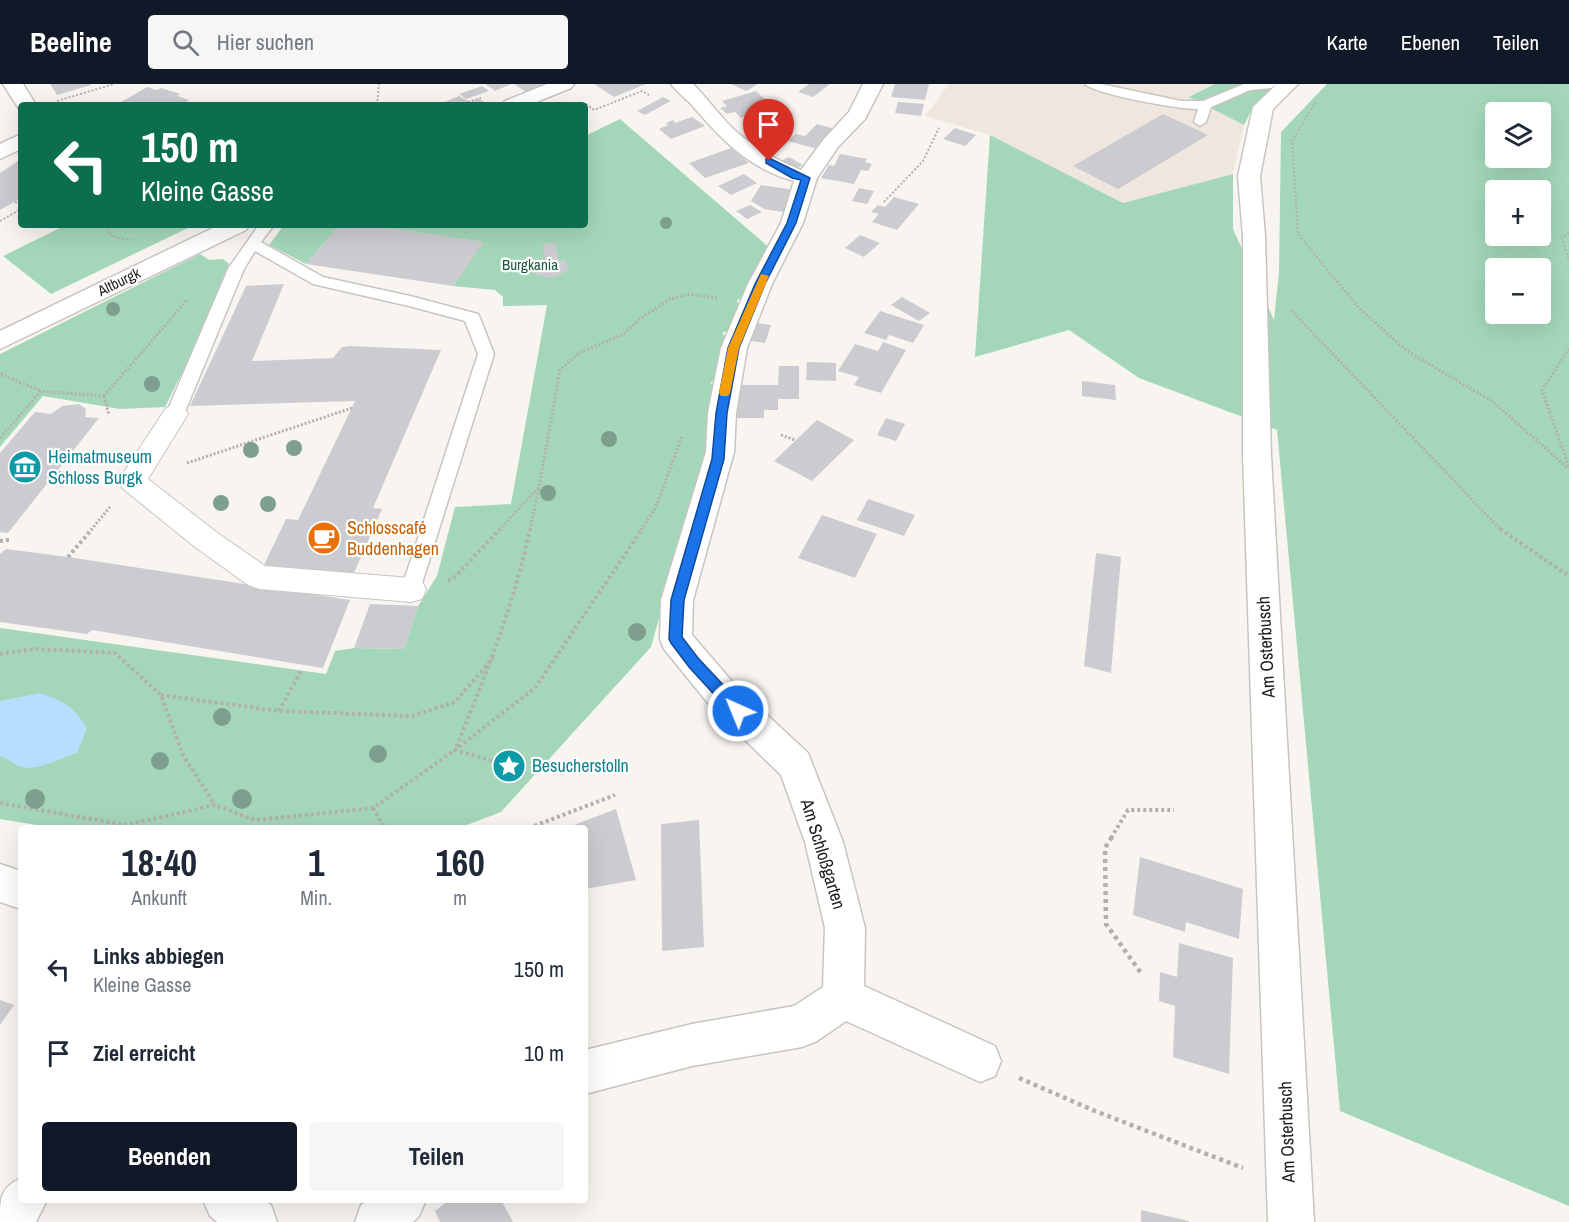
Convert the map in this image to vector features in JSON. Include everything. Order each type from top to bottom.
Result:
[{"type":"street","points":[[13,84],[24,102]]},
{"type":"street","points":[[519,102],[564,84]]},
{"type":"street","points":[[681,84],[694,95],[705,111],[735,142],[795,176],[806,178]]},
{"type":"street","name":"Am Schloßgarten","points":[[843,998],[845,928],[824,842],[795,765],[724,697],[675,639],[677,600],[720,452],[722,413],[734,348],[760,284],[792,223],[806,178],[820,157],[858,115],[873,84]]},
{"type":"street","name":"Am Osterbusch","points":[[1288,84],[1263,107],[1249,176],[1255,276],[1254,356],[1257,455],[1291,1220]]},
{"type":"street","points":[[0,153],[18,142]]},
{"type":"street","name":"Altburgk","points":[[0,341],[179,252],[245,234]]},
{"type":"street","points":[[175,414],[132,481],[205,539],[259,577],[411,590]]},
{"type":"street","points":[[0,883],[18,889]]},
{"type":"street","points":[[588,1071],[692,1045],[801,1026],[843,998],[980,1061]]},
{"type":"street","points":[[8,1222],[22,1203]]},
{"type":"street","points":[[230,1203],[254,1222]]},
{"type":"street","points":[[378,1222],[400,1203]]},
{"type":"lane","points":[[1091,84],[1181,105],[1205,105],[1247,87],[1271,84]]},
{"type":"lane","points":[[1200,122],[1205,105]]},
{"type":"lane","points":[[245,234],[260,228]]},
{"type":"lane","points":[[175,414],[236,269],[245,234]]},
{"type":"lane","points":[[245,234],[318,281],[410,301],[472,318],[486,354],[411,590]]},
{"type":"path","points":[[55,101],[114,84]]},
{"type":"path","points":[[377,102],[379,84]]},
{"type":"path","points":[[88,87],[91,91]]},
{"type":"path","points":[[588,106],[594,110],[642,92],[649,95]]},
{"type":"path","points":[[578,99],[582,102]]},
{"type":"path","points":[[1318,99],[1292,140],[1298,234],[1359,308],[1407,351],[1492,400],[1569,468]]},
{"type":"path","points":[[884,202],[923,160],[939,128]]},
{"type":"path","points":[[0,221],[18,208]]},
{"type":"path","points":[[108,228],[113,237],[123,240],[141,239]]},
{"type":"path","points":[[1569,233],[1562,238],[1569,261]]},
{"type":"path","points":[[1255,276],[1297,315],[1503,532],[1569,576]]},
{"type":"path","points":[[104,396],[194,292]]},
{"type":"path","points":[[455,750],[493,658],[522,567],[560,370],[579,353],[622,335],[644,316],[670,299],[689,294],[716,296],[720,305]]},
{"type":"path","points":[[1569,349],[1542,390],[1569,468]]},
{"type":"path","points":[[0,438],[41,390],[104,396]]},
{"type":"path","points":[[104,396],[109,415]]},
{"type":"path","points":[[55,472],[132,481],[352,408]]},
{"type":"path","points":[[0,803],[126,825],[215,805],[255,820],[373,808],[455,750],[535,688],[603,590],[656,507],[684,430]]},
{"type":"path","points":[[781,435],[795,440]]},
{"type":"path","points":[[68,557],[132,481]]},
{"type":"path","points":[[411,590],[434,590],[456,576],[539,487]]},
{"type":"path","points":[[0,541],[9,540]]},
{"type":"path","points":[[0,654],[36,649],[115,653],[161,695],[183,755],[215,805]]},
{"type":"path","points":[[161,695],[279,711],[412,716],[455,702],[493,658]]},
{"type":"path","points":[[279,711],[301,671]]},
{"type":"path","points":[[455,750],[509,766]]},
{"type":"path","points":[[537,825],[615,795]]},
{"type":"path","points":[[373,808],[382,825]]},
{"type":"path","points":[[1141,973],[1106,924],[1105,848],[1128,810],[1174,810]]},
{"type":"path","points":[[980,1061],[1095,1111],[1244,1169],[1269,1213],[1291,1220]]},
{"type":"shaded area","points":[[949,84],[1215,84],[1190,97],[1244,125],[1233,174],[1123,203],[990,135],[925,116]]},
{"type":"green space","points":[[1215,84],[1280,84],[1254,105],[1244,125],[1189,97]]},
{"type":"green space","points":[[1327,84],[1569,84],[1569,1206],[1340,1111],[1277,430],[1139,378],[1069,330],[975,357],[990,135],[1123,203],[1233,174],[1233,229],[1274,320],[1279,272],[1281,132]]},
{"type":"green space","name":"Burgkania","points":[[620,119],[772,250],[746,297],[737,300],[738,304],[742,305],[730,330],[722,333],[728,338],[717,379],[710,383],[718,387],[707,468],[671,575],[651,647],[501,812],[467,825],[37,825],[0,819],[0,628],[326,674],[335,651],[354,648],[404,649],[418,606],[437,576],[455,507],[511,504],[547,305],[503,306],[503,297],[495,290],[453,286],[483,242],[387,228],[588,228],[588,135]]},
{"type":"green space","points":[[60,228],[188,228],[51,294],[3,256]]},
{"type":"green space","points":[[282,228],[337,228],[306,264],[269,245]]},
{"type":"green space","points":[[200,254],[209,260],[223,259],[229,264],[194,349],[165,407],[120,409],[43,396],[0,447],[0,354]]},
{"type":"water","points":[[40,693],[68,706],[87,728],[77,753],[42,766],[21,767],[0,756],[0,701]]},
{"type":"building","points":[[50,84],[91,84],[91,85],[57,95]]},
{"type":"building","points":[[485,84],[511,84],[495,91]]},
{"type":"building","points":[[514,84],[545,84],[526,92]]},
{"type":"building","points":[[594,84],[646,84],[614,97]]},
{"type":"building","points":[[731,84],[758,84],[746,91]]},
{"type":"building","points":[[809,84],[830,84],[813,97],[798,92]]},
{"type":"building","points":[[895,84],[929,84],[925,100],[891,97]]},
{"type":"building","points":[[482,86],[489,91],[466,99],[459,94]]},
{"type":"building","points":[[147,87],[157,90],[161,88],[180,94],[177,96],[189,100],[186,102],[121,102]]},
{"type":"building","points":[[756,91],[775,108],[741,118],[735,112],[727,114],[720,108],[727,106],[722,101]]},
{"type":"building","points":[[459,96],[470,102],[444,102]]},
{"type":"building","points":[[663,97],[671,101],[645,115],[637,111]]},
{"type":"building","points":[[898,102],[924,104],[921,116],[895,113]]},
{"type":"building","points":[[1163,114],[1208,135],[1118,189],[1073,166]]},
{"type":"building","points":[[692,117],[705,126],[671,139],[659,129],[673,120],[675,123]]},
{"type":"building","points":[[817,124],[835,129],[817,149],[788,141],[796,134],[805,136]]},
{"type":"building","points":[[955,128],[976,135],[965,146],[943,139]]},
{"type":"building","points":[[771,130],[784,141],[782,146],[770,150],[766,146],[759,149],[747,138]]},
{"type":"building","points":[[731,148],[749,163],[705,178],[689,163]]},
{"type":"building","points":[[840,154],[867,159],[865,162],[872,164],[868,171],[861,170],[854,184],[821,178],[829,165],[834,166]]},
{"type":"building","points":[[789,157],[803,165],[792,170],[779,162]]},
{"type":"building","points":[[18,161],[18,200],[0,210],[0,173]]},
{"type":"building","points":[[744,174],[757,183],[731,195],[718,186]]},
{"type":"building","points":[[761,185],[796,190],[783,212],[764,209],[751,201]]},
{"type":"building","points":[[859,188],[874,191],[867,204],[852,201]]},
{"type":"building","points":[[894,197],[919,204],[897,230],[872,222],[879,214],[871,212],[878,205],[885,207]]},
{"type":"building","points":[[750,205],[762,212],[747,219],[736,211]]},
{"type":"building","points":[[337,228],[387,228],[484,242],[453,286],[306,264]]},
{"type":"building","points":[[860,235],[880,243],[864,257],[845,248]]},
{"type":"building","points":[[555,242],[559,261],[565,260],[569,270],[553,278],[536,275],[533,265],[545,263],[543,244]]},
{"type":"building","points":[[284,284],[252,361],[333,358],[342,347],[350,346],[441,350],[373,508],[382,509],[354,573],[263,567],[286,519],[298,520],[355,401],[190,406],[246,286]]},
{"type":"building","points":[[902,297],[930,313],[919,321],[891,305]]},
{"type":"building","points":[[880,311],[924,325],[913,343],[889,335],[886,340],[864,333]]},
{"type":"building","points":[[750,322],[771,325],[765,343],[744,340]]},
{"type":"building","points":[[883,342],[906,350],[881,393],[854,385],[859,377],[838,371],[855,344],[878,351]]},
{"type":"building","points":[[807,362],[836,363],[836,381],[806,380]]},
{"type":"building","points":[[779,366],[799,366],[799,399],[778,399],[778,410],[764,410],[764,418],[737,418],[739,385],[778,385]]},
{"type":"building","points":[[1082,381],[1115,385],[1116,400],[1082,396]]},
{"type":"building","points":[[79,404],[86,409],[85,417],[99,418],[8,533],[0,532],[0,453],[35,412],[51,414],[62,406]]},
{"type":"building","points":[[886,418],[905,424],[896,441],[877,435]]},
{"type":"building","points":[[817,420],[854,440],[812,481],[774,461]]},
{"type":"building","points":[[868,499],[915,515],[904,536],[857,520]]},
{"type":"building","points":[[822,515],[877,534],[855,578],[798,558]]},
{"type":"building","points":[[6,549],[350,600],[323,668],[92,630],[87,634],[0,622],[0,554]]},
{"type":"building","points":[[1096,553],[1121,557],[1111,673],[1084,666]]},
{"type":"building","points":[[370,604],[418,606],[404,649],[354,648]]},
{"type":"building","points":[[616,809],[636,880],[588,888],[588,825],[574,825]]},
{"type":"building","points":[[699,820],[704,947],[662,951],[661,824]]},
{"type":"building","points":[[1140,857],[1243,889],[1239,939],[1186,922],[1185,932],[1133,915]]},
{"type":"building","points":[[1179,943],[1233,958],[1229,1074],[1173,1057],[1175,1006],[1159,1001],[1160,972],[1177,977]]},
{"type":"building","points":[[0,1000],[14,1005],[0,1025]]},
{"type":"building","points":[[445,1203],[503,1203],[513,1222],[440,1222],[435,1211]]},
{"type":"building","points":[[1141,1210],[1189,1221],[1189,1222],[1141,1222]]},
{"type":"slow traffic","points":[[725,393],[734,348],[764,276]]},
{"type":"place","name":"Heimatmuseum Schloss Burgk","points":[[25,467]]},
{"type":"place","name":"Schlosscafé Buddenhagen","points":[[324,538]]},
{"type":"place","name":"Besucherstolln","points":[[509,766]]},
{"type":"route","points":[[738,711],[693,663],[675,639],[677,600],[720,452],[722,413],[734,348],[760,284],[792,223],[806,178],[795,176],[769,161]]}]
